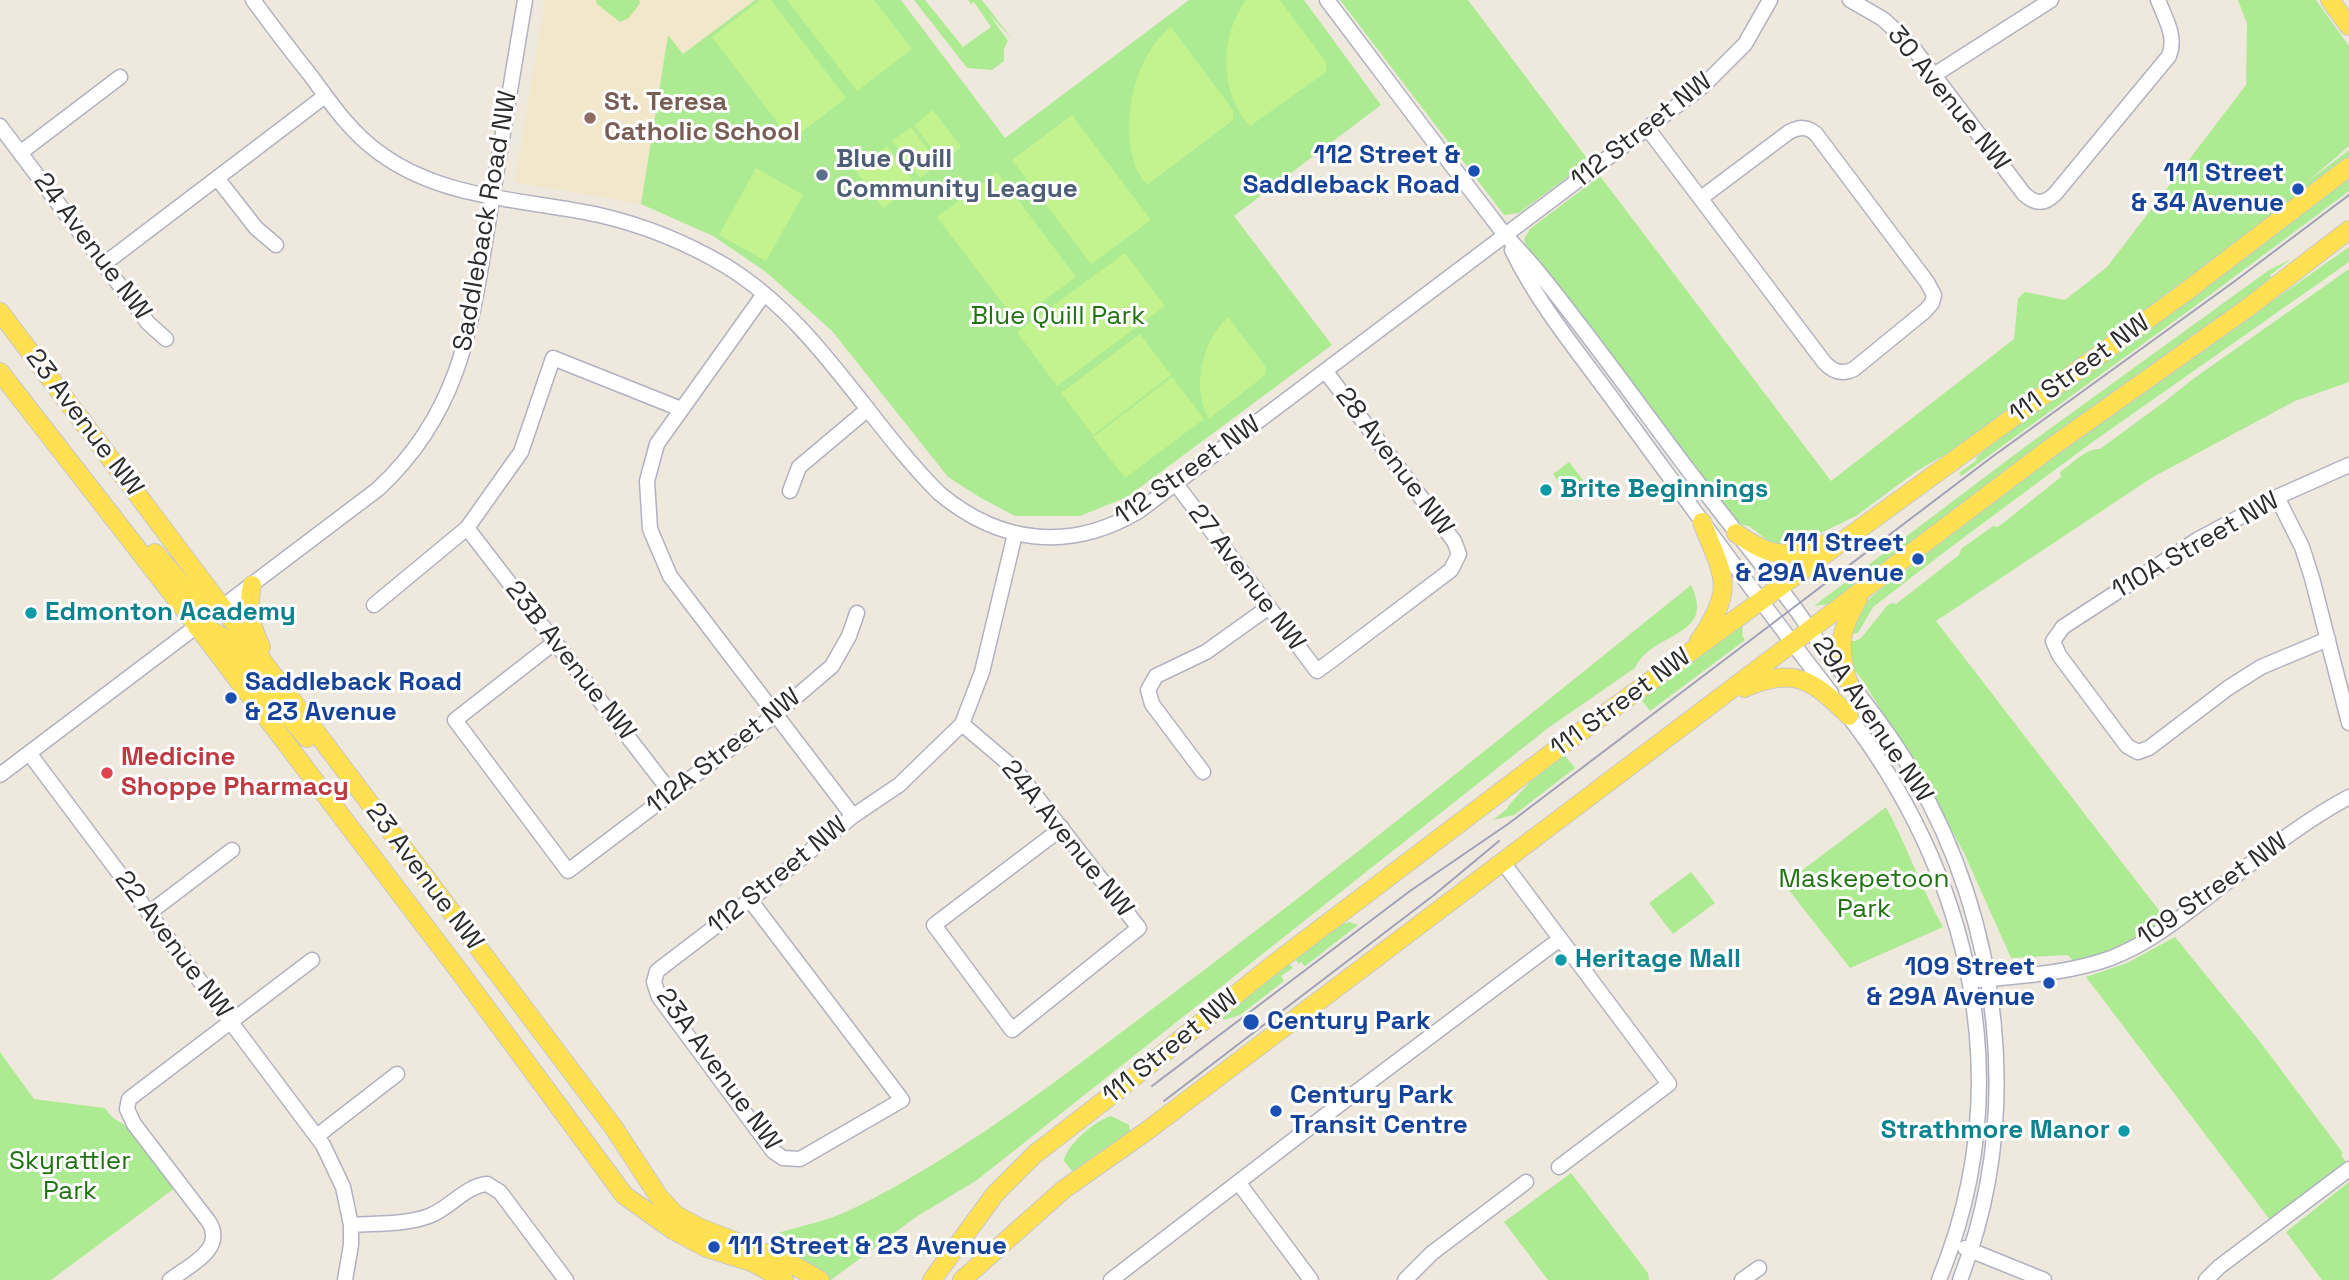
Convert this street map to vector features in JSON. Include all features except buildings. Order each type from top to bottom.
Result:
[{"type":"main road","points":[[2330,0],[2349,26]]},
{"type":"main road","name":"111 Street NW","points":[[932,1280],[995,1194],[1035,1154],[1213,1012],[1557,749],[2185,293],[2349,167]]},
{"type":"main road","name":"111 Street NW","points":[[962,1280],[1063,1190],[1148,1130],[2049,449],[2246,309],[2346,234]]},
{"type":"main road","name":"23 Avenue NW","points":[[0,312],[614,1128],[659,1197],[676,1215],[698,1227],[788,1262],[820,1280]]},
{"type":"main road","name":"23 Avenue NW","points":[[0,372],[453,964],[624,1195],[673,1230],[707,1248],[754,1263],[784,1280]]},
{"type":"main road","points":[[62,454],[100,483],[162,563],[187,590],[211,609],[222,608]]},
{"type":"main road","points":[[1693,650],[1719,610],[1724,583],[1702,522]]},
{"type":"main road","points":[[1736,533],[1754,546],[1772,553],[1793,555],[1850,536]]},
{"type":"main road","points":[[252,585],[248,603],[252,629],[274,676]]},
{"type":"main road","points":[[1848,681],[1841,659],[1842,637],[1847,619],[1862,591]]},
{"type":"main road","points":[[197,627],[218,633],[303,735],[345,773]]},
{"type":"main road","points":[[1718,700],[1762,681],[1775,677],[1790,677],[1820,689],[1849,716]]},
{"type":"street","name":"Saddleback Road NW","points":[[0,775],[377,489],[402,464],[433,421],[457,374],[468,335],[525,0]]},
{"type":"street","points":[[1327,0],[1505,236],[1538,271],[1779,588]]},
{"type":"street","name":"112 Street NW","points":[[654,982],[657,971],[853,816],[899,785],[962,724],[982,672],[1015,534],[1054,537],[1085,534],[1139,511],[1703,86],[1725,66],[1754,30],[1770,0]]},
{"type":"street","name":"30 Avenue NW","points":[[1850,0],[1871,10],[1912,45],[2024,194],[2040,203],[2046,202],[2055,194],[2166,59],[2172,47],[2170,32],[2158,0]]},
{"type":"street","points":[[1934,75],[2051,0]]},
{"type":"street","points":[[255,1],[356,133],[398,165],[438,183],[596,215],[651,230],[726,266],[764,294],[808,336],[939,494],[974,518],[1015,534]]},
{"type":"street","name":"24 Avenue NW","points":[[20,153],[120,77]]},
{"type":"street","points":[[104,264],[326,96]]},
{"type":"street","name":"24 Avenue NW","points":[[0,126],[151,326],[166,339]]},
{"type":"street","points":[[1648,129],[1824,362],[1834,370],[1842,373],[1858,366],[1926,311],[1933,299],[1933,292],[1927,282],[1816,134],[1804,127],[1789,132],[1701,198]]},
{"type":"street","points":[[217,178],[256,228],[275,245]]},
{"type":"street","points":[[1505,236],[1525,276],[1762,601]]},
{"type":"street","points":[[764,294],[657,444],[647,481],[650,529],[670,576],[853,816]]},
{"type":"street","points":[[374,605],[467,528],[521,452],[553,358],[681,409]]},
{"type":"street","name":"28 Avenue NW","points":[[1317,671],[1451,570],[1459,554],[1454,541],[1326,372]]},
{"type":"street","points":[[790,491],[799,467],[869,410]]},
{"type":"street","name":"110A Street NW","points":[[2328,639],[2261,667],[2142,751],[2135,751],[2127,746],[2059,655],[2053,641],[2063,627],[2165,559],[2277,496],[2349,465]]},
{"type":"street","name":"27 Avenue NW","points":[[1176,484],[1317,671]]},
{"type":"street","points":[[2277,496],[2306,560],[2349,723]]},
{"type":"street","name":"23B Avenue NW","points":[[467,528],[672,794]]},
{"type":"street","name":"29A Avenue NW","points":[[1779,588],[1912,772],[1944,837],[1972,914],[1987,979]]},
{"type":"street","name":"29A Avenue NW","points":[[1762,601],[1888,771],[1927,845],[1956,920],[1971,981]]},
{"type":"street","points":[[1203,772],[1152,704],[1149,686],[1156,676],[1206,652],[1269,607]]},
{"type":"street","name":"112A Street NW","points":[[555,642],[455,720],[568,871],[776,714],[832,666],[849,636],[857,613]]},
{"type":"street","name":"24A Avenue NW","points":[[962,724],[1015,769],[1062,828],[1139,928],[1012,1030],[934,925],[1062,828]]},
{"type":"street","name":"22 Avenue NW","points":[[29,753],[317,1136],[338,1175],[351,1225]]},
{"type":"street","name":"109 Street NW","points":[[1971,981],[2091,964],[2140,944],[2165,929],[2288,837],[2349,797]]},
{"type":"street","points":[[149,913],[232,850]]},
{"type":"street","points":[[1502,861],[1669,1084],[1559,1167]]},
{"type":"street","name":"23A Avenue NW","points":[[654,982],[659,997],[667,1008],[773,1152],[783,1158],[800,1159],[902,1100],[750,900]]},
{"type":"street","points":[[1114,1277],[1560,939]]},
{"type":"street","points":[[170,1280],[208,1251],[215,1239],[209,1222],[134,1124],[128,1114],[127,1104],[136,1092],[312,960]]},
{"type":"street","points":[[1960,1280],[1989,1182],[1997,1107],[1995,1047],[1987,979]]},
{"type":"street","points":[[1938,1280],[1953,1244],[1970,1181],[1978,1120],[1979,1057],[1971,981]]},
{"type":"street","points":[[317,1136],[397,1074]]},
{"type":"street","points":[[2206,1280],[2219,1267],[2349,1169]]},
{"type":"street","points":[[1238,1182],[1311,1280]]},
{"type":"street","points":[[1405,1280],[1432,1253],[1525,1182]]},
{"type":"street","points":[[345,1280],[350,1258],[351,1225],[400,1222],[424,1217],[445,1208],[471,1189],[487,1184],[500,1192],[566,1280]]},
{"type":"street","points":[[1953,1244],[2044,1280]]},
{"type":"street","points":[[1742,1280],[1759,1268]]},
{"type":"shaded area","name":"St. Teresa Catholic School","points":[[545,0],[755,0],[683,55],[668,36],[641,204],[515,182]]},
{"type":"green space","points":[[596,0],[639,0],[640,3],[629,18],[620,22],[597,4]]},
{"type":"green space","name":"Blue Quill Park","points":[[755,0],[901,0],[1005,138],[1189,0],[1304,0],[1381,105],[1234,216],[1332,345],[1127,497],[1080,516],[1015,516],[981,498],[948,477],[832,331],[766,272],[713,236],[641,204],[668,35],[683,54]]},
{"type":"green space","points":[[760,0],[771,0],[846,98],[791,140],[712,37]]},
{"type":"green space","points":[[787,0],[874,0],[912,49],[857,91]]},
{"type":"green space","points":[[914,0],[925,0],[963,47],[991,27],[974,2],[971,4],[968,0],[982,0],[1012,39],[989,14],[1008,41],[1004,49],[1004,61],[992,70],[967,68]]},
{"type":"green space","points":[[1246,0],[1280,0],[1326,62],[1326,72],[1250,126],[1232,97],[1226,64],[1231,31]]},
{"type":"green space","points":[[1340,0],[1468,0],[1589,161],[1519,213],[1504,215]]},
{"type":"green space","points":[[2238,0],[2316,0],[2349,46],[2349,146],[2307,182],[2349,150],[2349,158],[2307,190],[2303,185],[2298,189],[2299,196],[1961,445],[1917,471],[1856,516],[1796,545],[1771,543],[1749,526],[1735,524],[1525,244],[1524,239],[1530,229],[1600,176],[1831,481],[2014,339],[2018,298],[2025,292],[2065,300],[2107,267],[2246,85],[2247,24]]},
{"type":"green space","points":[[1171,27],[1233,110],[1233,120],[1147,185],[1136,168],[1130,145],[1131,108],[1134,89],[1148,54]]},
{"type":"green space","points":[[933,110],[961,147],[942,162],[914,125]]},
{"type":"green space","points":[[1072,115],[1151,220],[1091,264],[1012,160]]},
{"type":"green space","points":[[911,127],[939,164],[920,178],[892,141]]},
{"type":"green space","points":[[887,146],[915,184],[883,208],[855,170]]},
{"type":"green space","points":[[756,168],[803,195],[766,261],[719,235]]},
{"type":"green space","points":[[997,172],[1076,277],[1016,321],[937,217]]},
{"type":"green space","points":[[2349,177],[2349,191],[1961,476],[1959,473],[1977,460],[1994,441]]},
{"type":"green space","points":[[2349,247],[2349,262],[2091,443],[1951,547],[1873,607],[1858,633],[1851,634],[1854,622],[1866,603],[1913,565],[1915,568],[1920,564],[1916,557],[2023,477]]},
{"type":"green space","points":[[1125,253],[1165,306],[1057,386],[1017,332]]},
{"type":"green space","points":[[2291,259],[2270,275],[2271,277],[2246,300],[2099,402],[1839,598],[1828,604],[1814,606],[2026,446],[2269,270]]},
{"type":"green space","points":[[2349,269],[2349,382],[2295,401],[2153,477],[1936,621],[2161,913],[2159,915],[2164,922],[2120,946],[2073,961],[2068,955],[2011,958],[1965,855],[1924,779],[1848,661],[1847,641],[1861,638],[1886,607],[1891,603],[1896,604],[1959,555],[1961,549],[1993,526],[1998,527],[2061,477],[2060,472],[2079,457],[2100,449],[2193,379]]},
{"type":"green space","points":[[1228,317],[1266,367],[1265,375],[1209,419],[1201,393],[1202,365],[1212,339]]},
{"type":"green space","points":[[1140,334],[1171,375],[1093,435],[1061,393]]},
{"type":"green space","points":[[1172,377],[1204,419],[1125,478],[1093,437]]},
{"type":"green space","points":[[1569,462],[1584,481],[1567,494],[1553,474]]},
{"type":"green space","points":[[1691,585],[1697,602],[1696,615],[1689,625],[1643,656],[1635,668],[1548,728],[977,1180],[916,1217],[831,1280],[800,1280],[778,1233],[848,1211],[891,1189],[1013,1112],[1300,897]]},
{"type":"green space","points":[[1743,624],[1742,635],[1745,640],[1650,711],[1640,698]]},
{"type":"green space","points":[[1563,753],[1575,768],[1514,815],[1493,820],[1508,808],[1540,771]]},
{"type":"green space","name":"Maskepetoon Park","points":[[1886,807],[1943,927],[1850,968],[1784,884]]},
{"type":"green space","points":[[1691,872],[1715,903],[1673,934],[1649,903]]},
{"type":"green space","points":[[1349,922],[1358,925],[1305,966],[1294,958],[1337,926]]},
{"type":"green space","points":[[2175,937],[2261,1043],[2343,1153],[2341,1155],[2346,1162],[2270,1220],[2086,977],[2127,963]]},
{"type":"green space","points":[[1288,962],[1293,968],[1281,976],[1284,981],[1240,1015],[1224,1020],[1250,992]]},
{"type":"green space","name":"Skyrattler Park","points":[[0,1052],[34,1099],[105,1108],[139,1139],[175,1188],[51,1280],[0,1280]]},
{"type":"green space","points":[[1111,1116],[1129,1125],[1130,1131],[1072,1171],[1064,1161],[1070,1148],[1090,1128]]},
{"type":"green space","points":[[1571,1173],[1648,1273],[1649,1280],[1548,1280],[1504,1222]]},
{"type":"green space","points":[[2349,1182],[2349,1280],[2322,1280],[2286,1232]]},
{"type":"tram line","points":[[1152,1086],[1410,891],[1508,824],[1992,457],[2349,195]]},
{"type":"tram line","points":[[1164,1101],[1434,895],[1499,841]]},
{"type":"place","name":"St. Teresa Catholic School","points":[[590,118]]},
{"type":"place","name":"112 Street & Saddleback Road","points":[[1474,171]]},
{"type":"place","name":"Blue Quill Community League","points":[[822,175]]},
{"type":"place","name":"111 Street & 34 Avenue","points":[[2298,189]]},
{"type":"place","name":"Brite Beginnings","points":[[1546,490]]},
{"type":"place","name":"111 Street & 29A Avenue","points":[[1918,559]]},
{"type":"place","name":"Edmonton Academy","points":[[31,613]]},
{"type":"place","name":"Saddleback Road & 23 Avenue","points":[[231,698]]},
{"type":"place","name":"Medicine Shoppe Pharmacy","points":[[107,773]]},
{"type":"place","name":"Heritage Mall","points":[[1561,960]]},
{"type":"place","name":"109 Street & 29A Avenue","points":[[2049,983]]},
{"type":"place","name":"Century Park","points":[[1251,1022]]},
{"type":"place","name":"Century Park Transit Centre","points":[[1276,1111]]},
{"type":"place","name":"Strathmore Manor","points":[[2124,1131]]},
{"type":"place","name":"111 Street & 23 Avenue","points":[[714,1247]]}]
